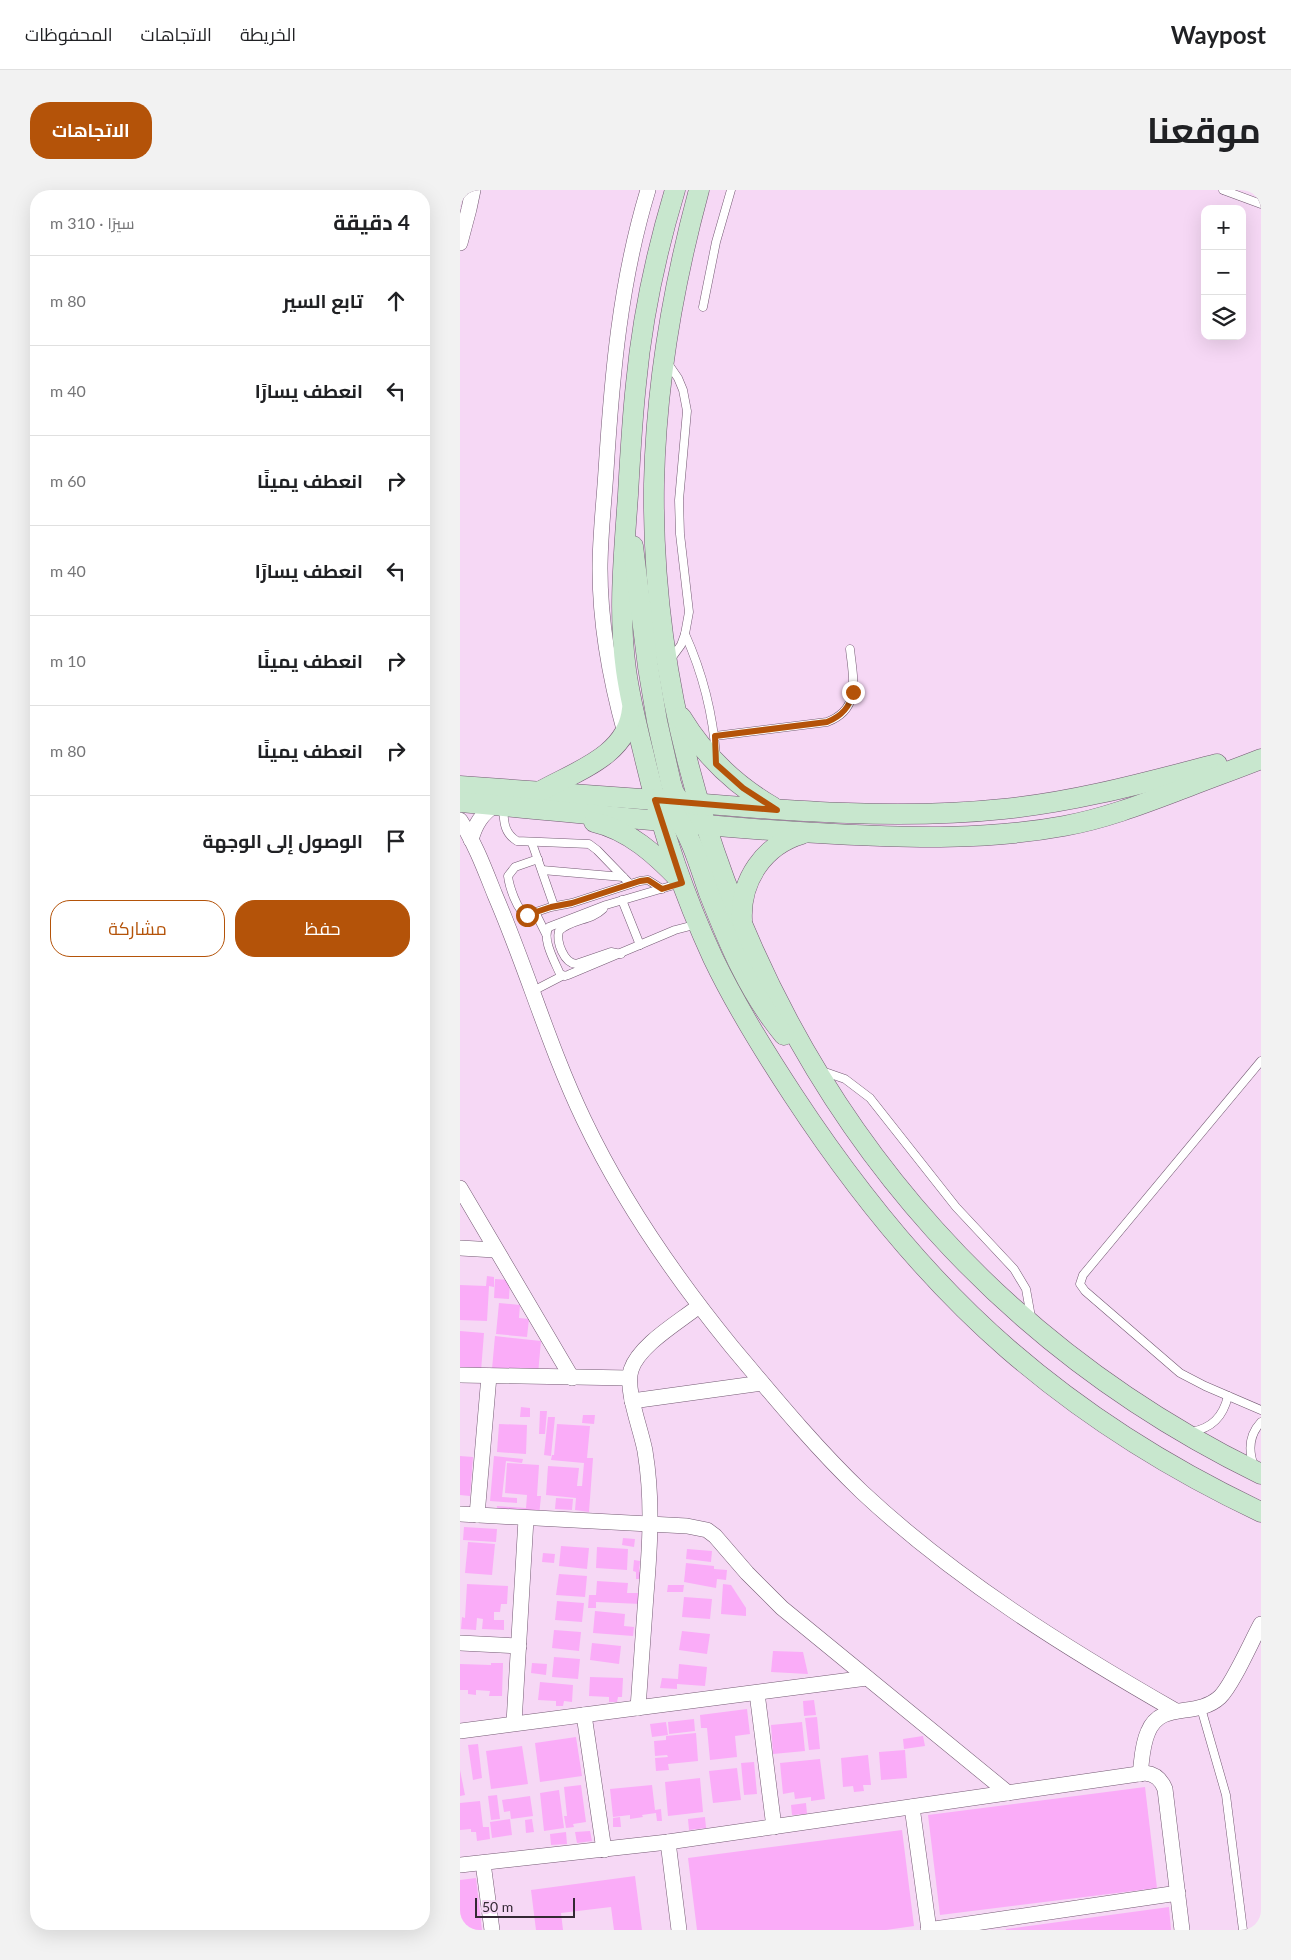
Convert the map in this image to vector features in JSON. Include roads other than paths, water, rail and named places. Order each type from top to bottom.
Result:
[{"type":"street","points":[[460,243],[470,210],[473,190]]},
{"type":"street","points":[[625,733],[616,701],[604,635],[600,601],[600,551],[610,396],[619,322],[634,241],[648,190]]},
{"type":"street","points":[[674,190],[657,257],[639,354],[621,604],[622,638],[632,704],[655,800],[672,812],[671,822],[682,883],[712,956],[740,1010],[800,1106],[840,1164],[872,1205],[949,1292],[1008,1348],[1095,1417],[1177,1468],[1261,1512]]},
{"type":"street","points":[[699,190],[679,271],[664,357],[658,408],[654,486],[657,573],[666,663],[689,803],[695,819],[704,826],[743,929],[772,992],[815,1070],[865,1144],[922,1216],[965,1262],[1031,1324],[1118,1392],[1184,1433],[1259,1473]]},
{"type":"street","points":[[627,509],[657,721],[671,783],[689,803]]},
{"type":"street","points":[[673,702],[692,734],[716,764],[743,788],[777,810]]},
{"type":"street","points":[[539,792],[606,755],[613,749],[625,733],[632,704]]},
{"type":"street","points":[[461,789],[539,792],[777,810],[941,814],[1037,805],[1112,790],[1261,751]]},
{"type":"street","points":[[461,789],[499,805],[704,826],[807,833],[934,837],[1047,829],[1117,812],[1261,759]]},
{"type":"street","points":[[468,845],[482,816],[499,805]]},
{"type":"street","points":[[564,811],[611,827],[629,836],[646,848],[682,883]]},
{"type":"street","points":[[460,820],[468,845],[514,938],[565,1079],[606,1163],[655,1243],[699,1306],[762,1383],[838,1469],[917,1540],[1035,1625],[1176,1711]]},
{"type":"street","points":[[671,822],[738,963],[770,1016],[797,1051],[815,1070]]},
{"type":"street","points":[[743,929],[742,906],[744,894],[756,866],[785,841],[807,833]]},
{"type":"street","points":[[460,1188],[572,1378]]},
{"type":"street","points":[[460,1248],[495,1250]]},
{"type":"street","points":[[638,1708],[651,1525],[647,1462],[640,1427],[632,1401],[629,1378],[634,1364],[642,1352],[699,1306]]},
{"type":"street","points":[[460,1375],[629,1378]]},
{"type":"street","points":[[477,1515],[489,1376]]},
{"type":"street","points":[[632,1401],[762,1383]]},
{"type":"street","points":[[460,1514],[697,1527],[707,1530],[715,1536],[747,1573],[776,1602],[1008,1793]]},
{"type":"street","points":[[514,1723],[526,1519]]},
{"type":"street","points":[[1140,1774],[1150,1727],[1159,1717],[1176,1711],[1201,1708],[1215,1701],[1226,1690],[1261,1624]]},
{"type":"street","points":[[460,1643],[519,1646]]},
{"type":"street","points":[[460,1731],[867,1678]]},
{"type":"street","points":[[757,1693],[774,1827]]},
{"type":"street","points":[[584,1715],[604,1850]]},
{"type":"street","points":[[460,1866],[668,1842],[1140,1774],[1156,1776],[1165,1788],[1182,1930]]},
{"type":"street","points":[[912,1807],[929,1930],[1178,1893]]},
{"type":"street","points":[[668,1842],[679,1930]]},
{"type":"street","points":[[482,1862],[492,1930]]},
{"type":"lane","points":[[703,306],[716,242],[731,190]]},
{"type":"lane","points":[[1223,190],[1261,204]]},
{"type":"lane","points":[[664,357],[678,378],[683,390],[686,412],[679,500],[680,534],[689,612],[685,634],[674,654],[666,663]]},
{"type":"lane","points":[[685,634],[704,684],[715,736],[716,764]]},
{"type":"lane","points":[[715,736],[827,722],[840,715],[849,705],[853,692],[850,649]]},
{"type":"lane","points":[[499,805],[507,833],[517,841],[589,844],[630,884]]},
{"type":"lane","points":[[532,843],[554,906]]},
{"type":"lane","points":[[538,859],[515,867],[508,876],[520,912],[527,915],[648,880],[662,889]]},
{"type":"lane","points":[[542,870],[623,877]]},
{"type":"lane","points":[[546,934],[553,924],[606,905],[682,883]]},
{"type":"lane","points":[[622,900],[640,945]]},
{"type":"lane","points":[[606,905],[599,913],[561,928],[558,931],[558,938],[566,959],[573,964],[611,952],[621,954]]},
{"type":"lane","points":[[546,908],[553,924]]},
{"type":"lane","points":[[535,912],[546,934],[562,976]]},
{"type":"lane","points":[[533,991],[562,976],[621,954],[675,930],[699,924]]},
{"type":"lane","points":[[1261,1062],[1083,1276],[1080,1284],[1085,1291],[1172,1367],[1189,1378],[1261,1410]]},
{"type":"lane","points":[[815,1070],[845,1079],[870,1098],[928,1174],[1020,1278],[1029,1300],[1031,1324]]},
{"type":"lane","points":[[1184,1433],[1201,1430],[1213,1424],[1223,1411],[1228,1396]]},
{"type":"lane","points":[[1259,1473],[1251,1458],[1250,1442],[1254,1431],[1261,1422]]},
{"type":"lane","points":[[1201,1708],[1226,1795],[1243,1930]]}]
